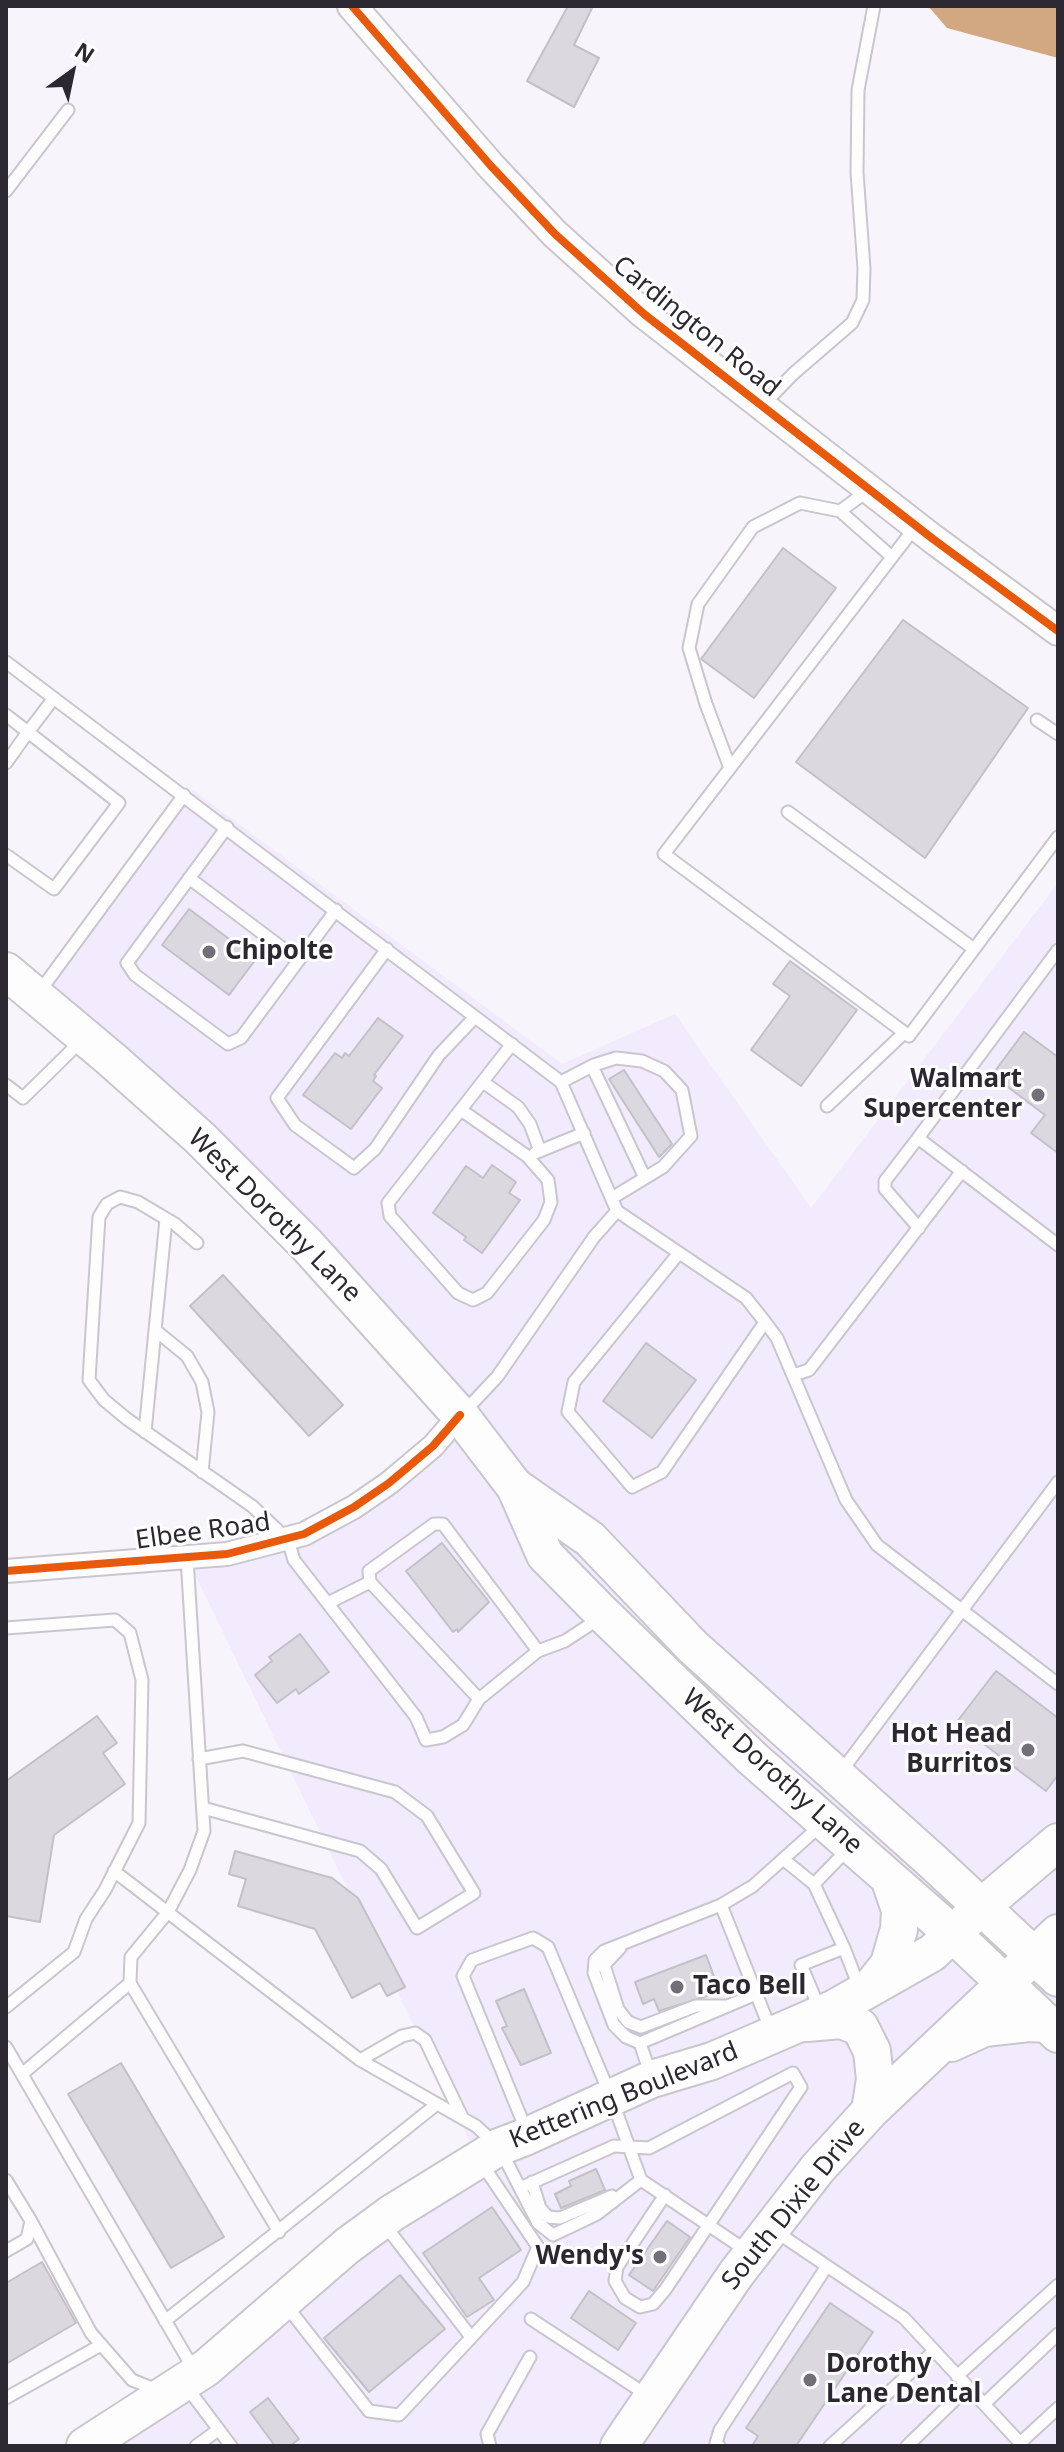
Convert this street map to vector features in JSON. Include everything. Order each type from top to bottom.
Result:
[{"type":"main road","name":"West Dorothy Lane","points":[[6,971],[200,1138],[398,1343],[460,1415],[515,1487],[545,1555],[604,1615],[752,1758],[953,1934],[1052,2029]]},
{"type":"main road","name":"West Dorothy Lane","points":[[515,1487],[590,1539],[693,1647],[981,1907],[1050,1956]]},
{"type":"main road","points":[[931,1860],[959,1874],[978,1877],[1054,1845]]},
{"type":"main road","name":"Kettering Boulevard","points":[[85,2446],[183,2383],[382,2220],[502,2147],[652,2079],[712,2061],[806,2023],[866,1990],[932,1953],[1054,1845]]},
{"type":"main road","points":[[866,1990],[889,1964],[899,1929],[900,1910],[889,1878]]},
{"type":"main road","name":"South Dixie Drive","points":[[619,2446],[761,2241],[818,2168],[870,2111],[1005,1983],[1050,1956]]},
{"type":"main road","points":[[806,2023],[841,2020],[860,2027],[872,2051],[875,2079],[870,2111]]},
{"type":"main road","points":[[931,2052],[984,2028],[1052,2029]]},
{"type":"street","name":"Cardington Road","points":[[352,6],[491,166],[555,234],[644,314],[916,526],[1056,625]]},
{"type":"street","name":"Elbee Road","points":[[6,1571],[227,1554],[288,1540],[354,1507],[389,1483],[433,1446],[460,1415]]},
{"type":"lane","points":[[761,406],[852,323],[863,300],[864,268],[857,173],[858,90],[874,6]]},
{"type":"lane","points":[[6,191],[68,110]]},
{"type":"lane","points":[[840,511],[869,490]]},
{"type":"lane","points":[[730,768],[689,648],[698,604],[753,527],[800,503],[840,511],[892,557]]},
{"type":"lane","points":[[916,526],[664,854],[909,1036],[1058,837]]},
{"type":"lane","points":[[6,662],[561,1082],[617,1211],[746,1298],[777,1338],[846,1500],[877,1545],[1058,1684]]},
{"type":"lane","points":[[6,763],[54,698]]},
{"type":"lane","points":[[6,715],[119,803],[54,889],[6,855]]},
{"type":"lane","points":[[1037,720],[1058,734]]},
{"type":"lane","points":[[36,996],[184,795]]},
{"type":"lane","points":[[788,812],[974,949]]},
{"type":"lane","points":[[227,827],[127,963],[135,975],[228,1044],[241,1038],[336,910]]},
{"type":"lane","points":[[189,878],[298,960]]},
{"type":"lane","points":[[387,949],[277,1098],[295,1125],[354,1168],[375,1149],[439,1055],[475,1017]]},
{"type":"lane","points":[[919,1228],[885,1189],[885,1181],[1058,950]]},
{"type":"lane","points":[[827,1106],[904,1033]]},
{"type":"lane","points":[[6,1085],[23,1098],[85,1037]]},
{"type":"lane","points":[[461,1110],[527,1156],[548,1180],[551,1202],[544,1220],[487,1293],[473,1300],[458,1293],[390,1216],[388,1203],[512,1044]]},
{"type":"lane","points":[[561,1082],[616,1058],[642,1061],[664,1071],[682,1090],[691,1136],[663,1167],[612,1198]]},
{"type":"lane","points":[[592,1066],[645,1178]]},
{"type":"lane","points":[[483,1082],[518,1107],[530,1124],[540,1151]]},
{"type":"lane","points":[[527,1156],[584,1133]]},
{"type":"lane","points":[[918,1138],[1058,1245]]},
{"type":"lane","points":[[793,1375],[809,1370],[962,1171]]},
{"type":"lane","points":[[197,1243],[138,1202],[120,1197],[107,1204],[99,1217],[89,1380],[104,1400],[252,1506],[288,1540],[294,1560],[416,1717],[426,1740],[443,1737],[463,1725],[479,1699],[538,1651],[565,1641],[604,1615]]},
{"type":"lane","points":[[460,1415],[497,1377],[594,1237],[617,1211]]},
{"type":"lane","points":[[145,1432],[166,1219]]},
{"type":"lane","points":[[679,1253],[574,1382],[568,1412],[632,1487],[662,1472],[765,1322]]},
{"type":"lane","points":[[155,1330],[187,1356],[202,1382],[208,1412],[202,1472]]},
{"type":"lane","points":[[837,1776],[1058,1482]]},
{"type":"lane","points":[[479,1699],[370,1582],[369,1571],[434,1524],[443,1524],[538,1651]]},
{"type":"lane","points":[[187,1558],[204,1831],[190,1870],[168,1912],[131,1957],[130,1983],[279,2232]]},
{"type":"lane","points":[[328,1603],[370,1582]]},
{"type":"lane","points":[[6,1628],[115,1620],[130,1633],[142,1680],[139,1823],[86,1919],[74,1952],[6,2007]]},
{"type":"lane","points":[[199,1759],[243,1751],[395,1792],[427,1816],[474,1893],[417,1928],[381,1869],[360,1851],[203,1808]]},
{"type":"lane","points":[[756,1994],[640,2043],[626,2037],[614,2025],[594,1973],[595,1960],[604,1951],[721,1905],[753,1886],[825,1821]]},
{"type":"lane","points":[[814,1884],[852,1846]]},
{"type":"lane","points":[[783,1859],[814,1884],[866,1990]]},
{"type":"lane","points":[[114,1871],[360,2060],[476,2126],[502,2147],[538,2223],[553,2235],[597,2214],[637,2184]]},
{"type":"lane","points":[[721,1905],[756,1994],[806,2023]]},
{"type":"lane","points":[[282,2300],[369,2411],[399,2415],[523,2282],[538,2247],[502,2147],[463,1976],[472,1960],[533,1938],[548,1947],[611,2097],[637,2184]]},
{"type":"lane","points":[[627,1942],[604,1965],[618,2009],[628,2022],[641,2027],[696,2006],[728,2006]]},
{"type":"lane","points":[[806,2023],[801,1965],[844,1948]]},
{"type":"lane","points":[[22,2074],[130,1983]]},
{"type":"lane","points":[[360,2060],[402,2036],[415,2033],[425,2040],[462,2118]]},
{"type":"lane","points":[[640,2043],[652,2079]]},
{"type":"lane","points":[[6,2047],[165,2321],[183,2383],[231,2446]]},
{"type":"lane","points":[[520,2188],[614,2146],[649,2148],[793,2073],[801,2087],[665,2290],[653,2304],[640,2307],[625,2298],[615,2281],[617,2267],[665,2195]]},
{"type":"lane","points":[[165,2321],[437,2104]]},
{"type":"lane","points":[[6,2180],[91,2333],[101,2345],[132,2380],[151,2389],[183,2383]]},
{"type":"lane","points":[[532,2182],[540,2208],[548,2217],[560,2218],[637,2184],[665,2195],[709,2225],[827,2266],[904,2318],[1022,2444],[1058,2408]]},
{"type":"lane","points":[[382,2220],[471,2337]]},
{"type":"lane","points":[[6,2251],[27,2239],[31,2221]]},
{"type":"lane","points":[[716,2445],[720,2430],[827,2266]]},
{"type":"lane","points":[[957,2376],[1058,2285]]},
{"type":"lane","points":[[531,2319],[651,2397]]},
{"type":"lane","points":[[984,2404],[1057,2337]]},
{"type":"lane","points":[[6,2398],[101,2345]]},
{"type":"lane","points":[[830,2446],[934,2351]]},
{"type":"lane","points":[[490,2446],[487,2434],[530,2357]]},
{"type":"lane","points":[[907,2446],[968,2387]]},
{"type":"lane","points":[[196,2446],[218,2430]]},
{"type":"shaded area","points":[[928,6],[1058,6],[1058,58],[947,28]]},
{"type":"shaded area","points":[[193,790],[562,1064],[675,1014],[811,1208],[1058,883],[1058,2446],[85,2446],[479,2160],[187,1558],[288,1540],[460,1415],[36,996]]},
{"type":"building","points":[[568,6],[593,6],[574,45],[599,58],[574,107],[527,81]]},
{"type":"building","points":[[783,548],[836,588],[754,698],[701,659]]},
{"type":"building","points":[[903,620],[1028,708],[925,858],[796,762]]},
{"type":"building","name":"Chipolte","points":[[189,909],[256,959],[229,995],[162,945]]},
{"type":"building","points":[[790,961],[857,1010],[801,1086],[751,1050],[790,996],[773,984]]},
{"type":"building","points":[[378,1018],[403,1036],[374,1075],[373,1081],[382,1088],[351,1129],[303,1095],[335,1053],[342,1058],[345,1053],[349,1056]]},
{"type":"building","name":"Walmart Supercenter","points":[[1024,1032],[1058,1057],[1058,1153],[1031,1133],[1045,1115],[992,1075]]},
{"type":"building","points":[[624,1070],[672,1144],[659,1157],[609,1079]]},
{"type":"building","points":[[492,1165],[516,1182],[509,1193],[520,1200],[482,1253],[433,1213],[466,1166],[483,1178]]},
{"type":"building","points":[[223,1275],[343,1405],[309,1436],[190,1306]]},
{"type":"building","points":[[646,1343],[696,1380],[652,1438],[603,1401]]},
{"type":"building","points":[[442,1543],[489,1602],[458,1632],[457,1629],[453,1632],[406,1571]]},
{"type":"building","points":[[300,1634],[329,1672],[299,1694],[296,1689],[277,1703],[255,1675],[272,1661],[269,1657]]},
{"type":"building","points":[[996,1671],[1058,1718],[1058,1775],[1046,1791],[956,1723]]},
{"type":"building","points":[[97,1716],[117,1743],[103,1753],[125,1784],[54,1835],[40,1922],[6,1916],[6,1781]]},
{"type":"building","points":[[235,1851],[332,1878],[358,1898],[405,1987],[387,1996],[380,1983],[352,1998],[315,1929],[238,1906],[246,1879],[229,1874]]},
{"type":"building","name":"Taco Bell","points":[[706,1955],[720,1992],[659,2011],[654,1999],[643,2004],[635,1982]]},
{"type":"building","points":[[524,1989],[551,2053],[521,2065],[502,2028],[507,2026],[496,2001]]},
{"type":"building","points":[[121,2063],[224,2237],[171,2268],[68,2094]]},
{"type":"building","points":[[596,2169],[605,2190],[561,2208],[555,2194],[571,2186],[569,2181]]},
{"type":"building","points":[[492,2207],[521,2250],[479,2278],[494,2300],[467,2317],[423,2253]]},
{"type":"building","name":"Wendy's","points":[[667,2221],[690,2237],[653,2291],[629,2275]]},
{"type":"building","points":[[42,2262],[76,2323],[6,2364],[6,2283]]},
{"type":"building","points":[[400,2275],[445,2329],[369,2392],[324,2338]]},
{"type":"building","points":[[589,2291],[636,2323],[618,2350],[571,2318]]},
{"type":"building","name":"Dorothy Lane Dental","points":[[830,2303],[873,2332],[796,2446],[752,2446],[758,2436],[746,2428]]},
{"type":"building","points":[[268,2398],[299,2439],[290,2446],[275,2446],[250,2412]]},
{"type":"cycle path","points":[[352,6],[491,166],[555,234],[644,314],[933,539],[1058,631]]},
{"type":"cycle path","points":[[6,1571],[227,1554],[304,1534],[354,1507],[389,1483],[433,1446],[460,1415]]},
{"type":"place","name":"Chipolte","points":[[209,952]]},
{"type":"place","name":"Walmart Supercenter","points":[[1038,1095]]},
{"type":"place","name":"Hot Head Burritos","points":[[1028,1750]]},
{"type":"place","name":"Taco Bell","points":[[677,1987]]},
{"type":"place","name":"Wendy's","points":[[660,2257]]},
{"type":"place","name":"Dorothy Lane Dental","points":[[810,2380]]}]
